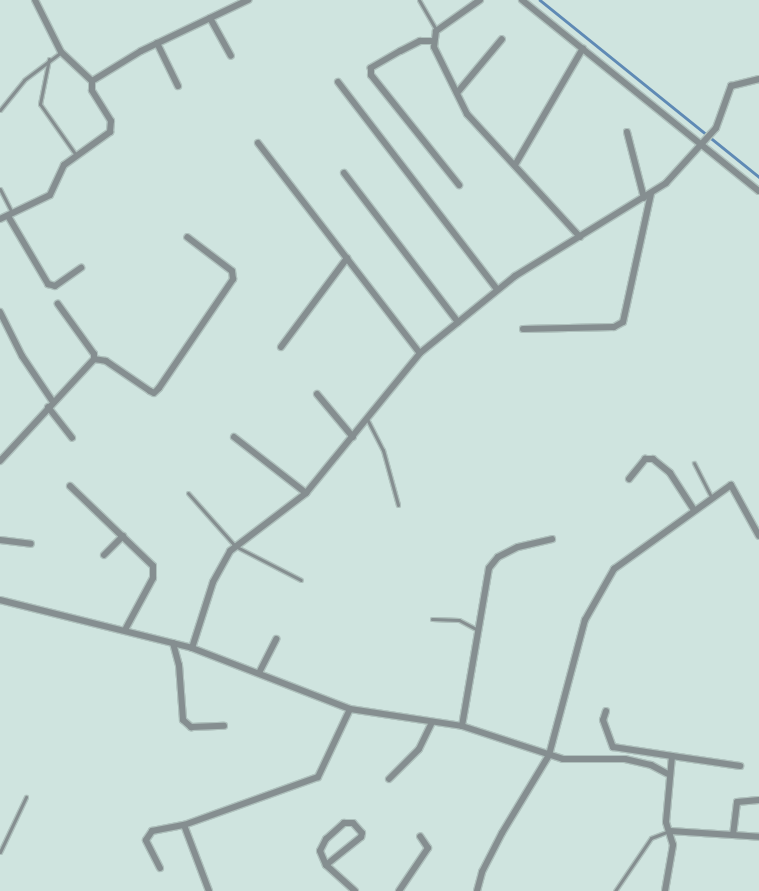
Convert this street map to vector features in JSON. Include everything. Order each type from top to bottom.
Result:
[{"type":"street","points":[[0,219],[50,195],[59,172],[76,155],[112,128],[92,90],[92,81],[61,52],[36,0]]},
{"type":"street","points":[[92,81],[157,43],[248,0]]},
{"type":"street","points":[[480,0],[436,31],[433,41],[467,114],[580,237]]},
{"type":"street","points":[[522,0],[703,143],[759,191]]},
{"type":"street","points":[[210,18],[231,56]]},
{"type":"street","points":[[457,93],[502,39]]},
{"type":"street","points":[[433,41],[420,41],[400,51],[372,68],[371,75],[459,184]]},
{"type":"street","points":[[157,43],[178,86]]},
{"type":"street","points":[[515,165],[583,48]]},
{"type":"street","points":[[192,648],[213,582],[235,546],[306,493],[420,353],[497,289],[651,194],[672,178],[716,128],[730,86],[759,79]]},
{"type":"street","points":[[338,82],[497,289]]},
{"type":"street","points":[[627,132],[644,198]]},
{"type":"street","points":[[258,143],[420,353]]},
{"type":"street","points":[[344,173],[458,322]]},
{"type":"street","points":[[523,329],[614,327],[623,322],[651,194]]},
{"type":"street","points":[[10,215],[48,284],[55,286],[81,268]]},
{"type":"street","points":[[94,360],[106,361],[154,393],[159,388],[233,279],[232,271],[187,238]]},
{"type":"street","points":[[281,347],[347,258]]},
{"type":"street","points":[[1,455],[94,360],[94,354],[58,304]]},
{"type":"street","points":[[0,312],[22,356],[72,438]]},
{"type":"street","points":[[317,394],[353,437]]},
{"type":"street","points":[[234,437],[306,493]]},
{"type":"street","points":[[630,479],[645,459],[653,460],[670,473],[694,510]]},
{"type":"street","points":[[70,486],[154,566],[155,572],[125,630]]},
{"type":"street","points":[[477,891],[482,872],[502,833],[549,755],[585,620],[600,599],[610,574],[728,486],[734,487],[759,536]]},
{"type":"street","points":[[104,554],[124,536]]},
{"type":"street","points":[[462,726],[478,630],[493,562],[518,547],[552,539]]},
{"type":"street","points":[[0,540],[31,544]]},
{"type":"street","points":[[0,600],[192,648],[260,671],[350,708],[462,726],[549,755],[570,759],[625,759],[651,766],[668,774]]},
{"type":"street","points":[[260,671],[276,639]]},
{"type":"street","points":[[173,644],[179,665],[183,720],[191,726],[224,726]]},
{"type":"street","points":[[160,868],[146,840],[152,831],[184,825],[318,777],[350,708]]},
{"type":"street","points":[[606,711],[603,720],[613,748],[740,766]]},
{"type":"street","points":[[389,779],[419,749],[432,722]]},
{"type":"street","points":[[665,891],[673,846],[666,822],[668,774],[672,756]]},
{"type":"street","points":[[733,835],[737,802],[759,800]]},
{"type":"street","points":[[326,865],[361,837],[362,833],[353,823],[344,823],[322,844],[320,854],[326,865],[355,891]]},
{"type":"street","points":[[184,825],[209,891]]},
{"type":"street","points":[[670,831],[759,838]]},
{"type":"street","points":[[399,891],[428,848],[420,836]]},
{"type":"lane","points":[[420,0],[436,31]]},
{"type":"lane","points":[[0,110],[15,89],[61,52]]},
{"type":"lane","points":[[50,59],[40,104],[76,155]]},
{"type":"lane","points":[[0,189],[10,215]]},
{"type":"lane","points":[[368,419],[383,450],[398,504]]},
{"type":"lane","points":[[694,463],[712,498]]},
{"type":"lane","points":[[188,493],[235,546],[301,580]]},
{"type":"lane","points":[[432,619],[459,620],[478,630]]},
{"type":"lane","points":[[0,852],[26,797]]},
{"type":"lane","points":[[615,891],[651,838],[670,831]]},
{"type":"waterway","points":[[540,0],[759,177]]}]
